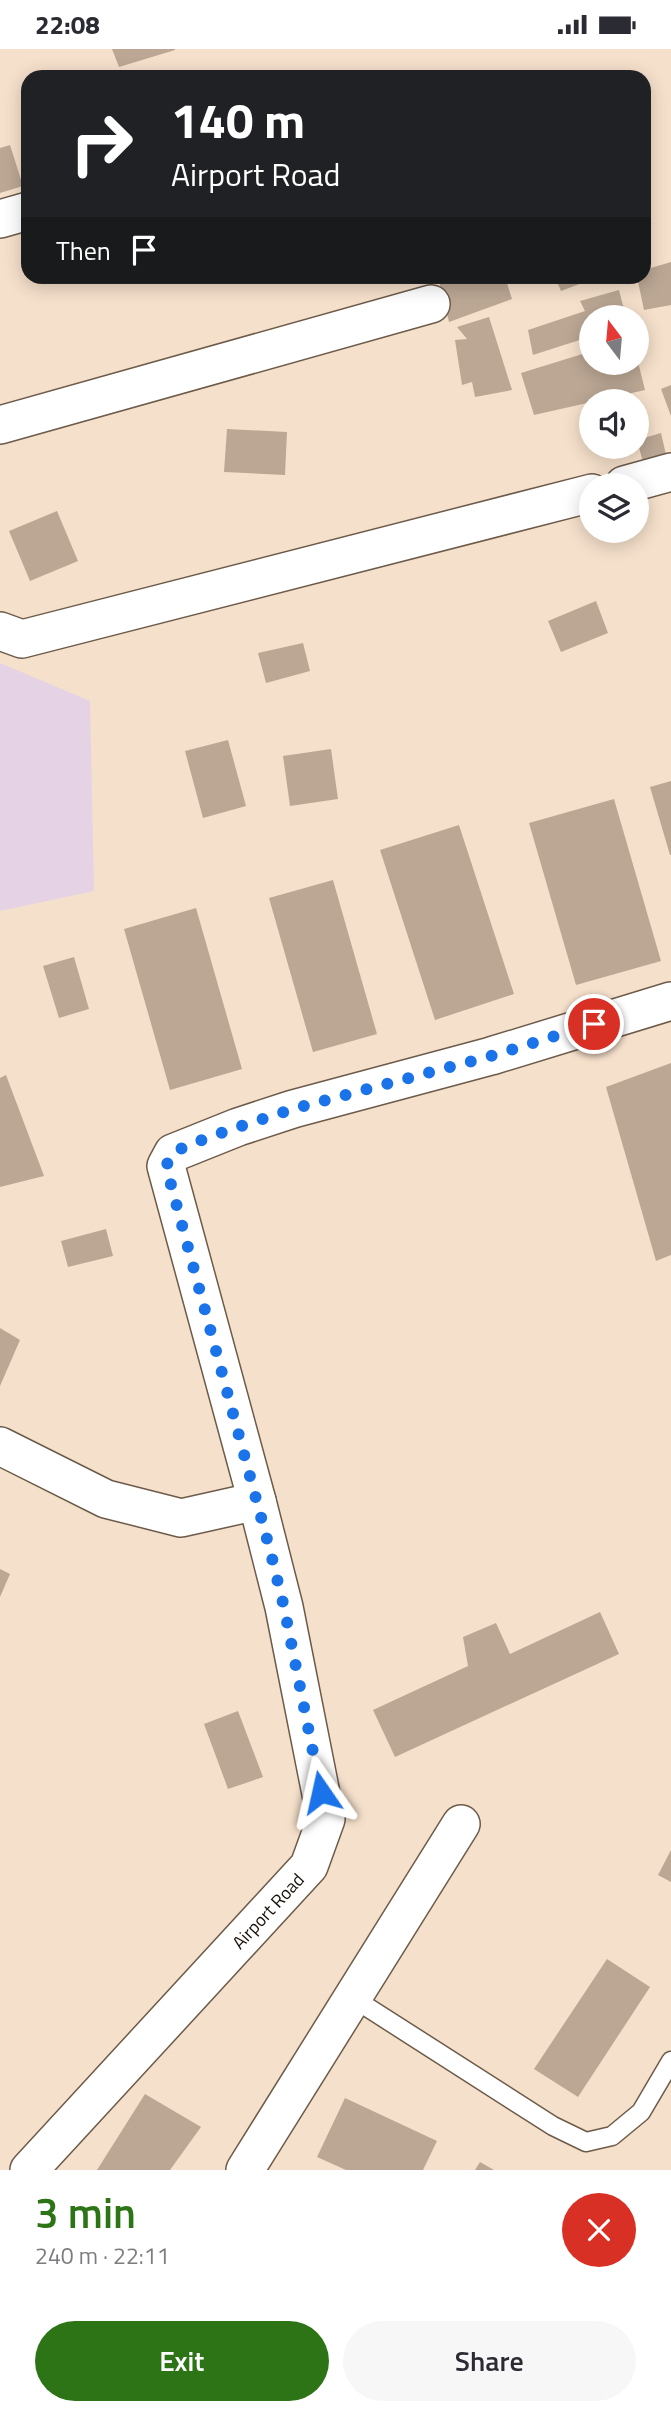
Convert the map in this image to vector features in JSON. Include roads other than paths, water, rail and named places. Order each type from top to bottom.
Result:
[{"type":"street","points":[[0,219],[21,213]]},
{"type":"street","points":[[0,425],[431,304]]},
{"type":"street","points":[[649,479],[671,473]]},
{"type":"street","points":[[0,631],[22,639],[579,496]]},
{"type":"street","name":"Airport Road","points":[[29,2170],[309,1866],[326,1819],[284,1607],[174,1201],[166,1166],[173,1153],[225,1131],[293,1109],[491,1056],[671,1001]]},
{"type":"street","points":[[0,1447],[106,1499],[181,1518],[257,1501]]},
{"type":"street","points":[[245,2170],[461,1825]]},
{"type":"lane","points":[[352,1998],[553,2126],[586,2142],[612,2136],[641,2112],[671,2061]]}]
